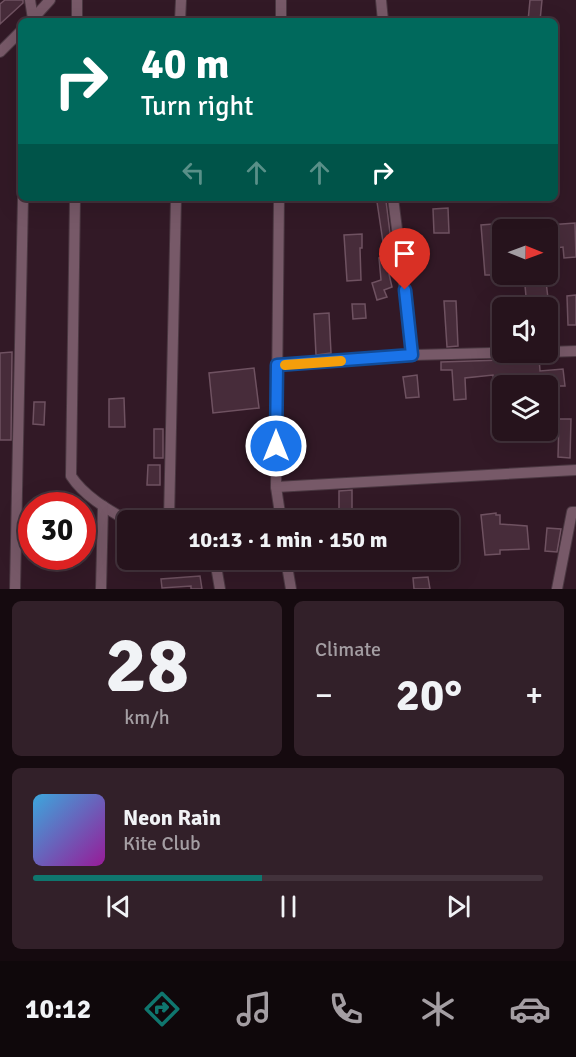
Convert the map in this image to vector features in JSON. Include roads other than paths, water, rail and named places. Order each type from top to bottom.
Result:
[{"type":"street","points":[[30,0],[32,18]]},
{"type":"street","points":[[34,18],[50,0]]},
{"type":"street","points":[[77,0],[77,18]]},
{"type":"street","points":[[180,18],[181,0]]},
{"type":"street","points":[[280,18],[281,0]]},
{"type":"street","points":[[381,0],[383,18]]},
{"type":"street","points":[[0,52],[18,34]]},
{"type":"street","points":[[15,589],[23,201]]},
{"type":"street","points":[[75,201],[71,476],[77,486],[117,514]]},
{"type":"street","points":[[170,510],[176,201]]},
{"type":"street","points":[[279,201],[276,487],[279,510]]},
{"type":"street","points":[[393,201],[412,355]]},
{"type":"street","points":[[558,352],[576,351]]},
{"type":"street","points":[[277,365],[412,355],[492,353]]},
{"type":"street","points":[[276,487],[576,470]]},
{"type":"street","points":[[101,589],[103,506]]},
{"type":"street","points":[[557,589],[572,512],[576,512]]},
{"type":"street","points":[[217,570],[220,589]]},
{"type":"street","points":[[288,570],[291,589]]}]
